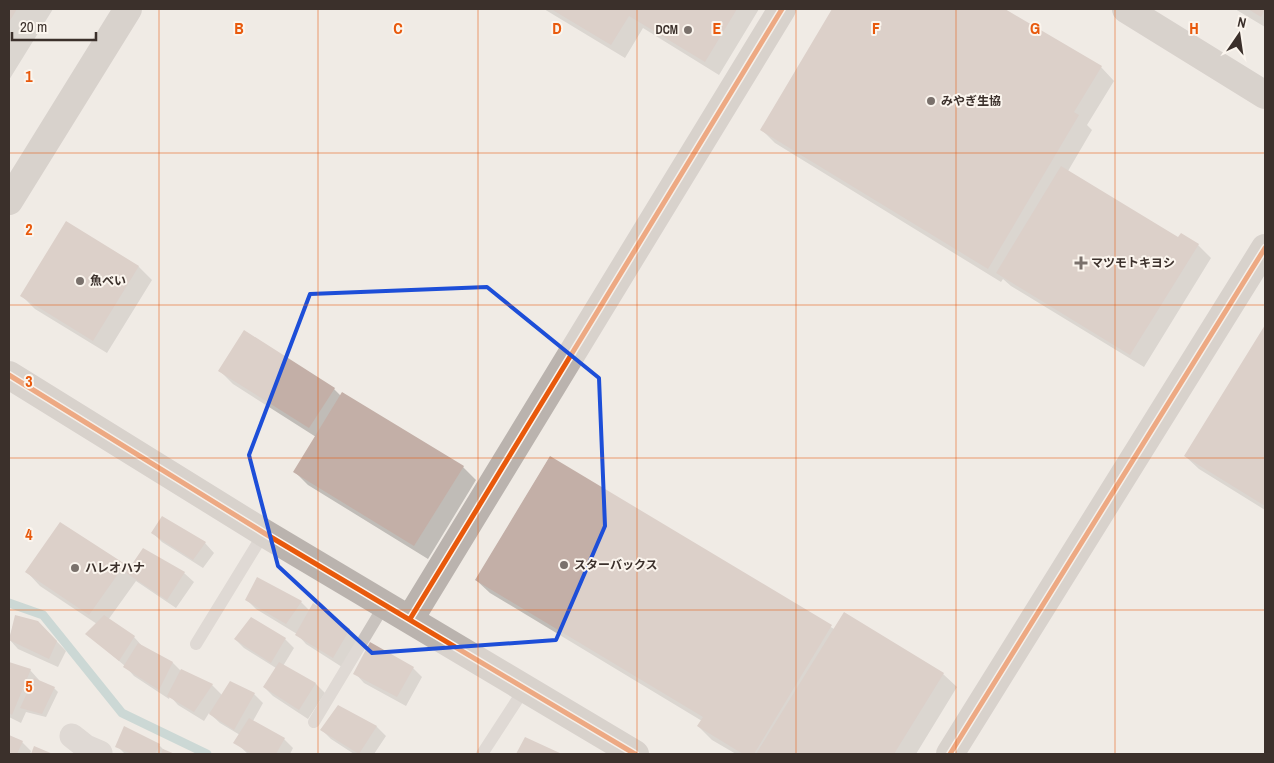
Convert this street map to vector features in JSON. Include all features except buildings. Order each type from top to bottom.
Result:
[{"type":"street","points":[[9,201],[128,9]]},
{"type":"street","points":[[410,619],[782,9]]},
{"type":"street","points":[[1126,9],[1265,95]]},
{"type":"street","points":[[950,754],[1265,248]]},
{"type":"street","points":[[9,375],[264,533],[635,754]]},
{"type":"lane","points":[[196,644],[264,533]]},
{"type":"lane","points":[[314,722],[385,604]]},
{"type":"lane","points":[[482,754],[525,688]]},
{"type":"highlighted area","points":[[487,287],[599,378],[605,526],[556,640],[372,653],[278,566],[249,455],[310,294]]},
{"type":"waterway","points":[[9,603],[43,615],[122,713],[207,754]]},
{"type":"cycle path","points":[[410,619],[782,9]]},
{"type":"cycle path","points":[[950,754],[1265,248]]},
{"type":"cycle path","points":[[9,375],[264,533],[635,754]]},
{"type":"place","name":"DCM","points":[[688,30]]},
{"type":"place","name":"みやぎ生協","points":[[931,101]]},
{"type":"place","name":"マツモトキヨシ","points":[[1081,263]]},
{"type":"place","name":"魚べい","points":[[80,281]]},
{"type":"place","name":"スターバックス","points":[[564,565]]},
{"type":"place","name":"ハレオハナ","points":[[75,568]]}]
